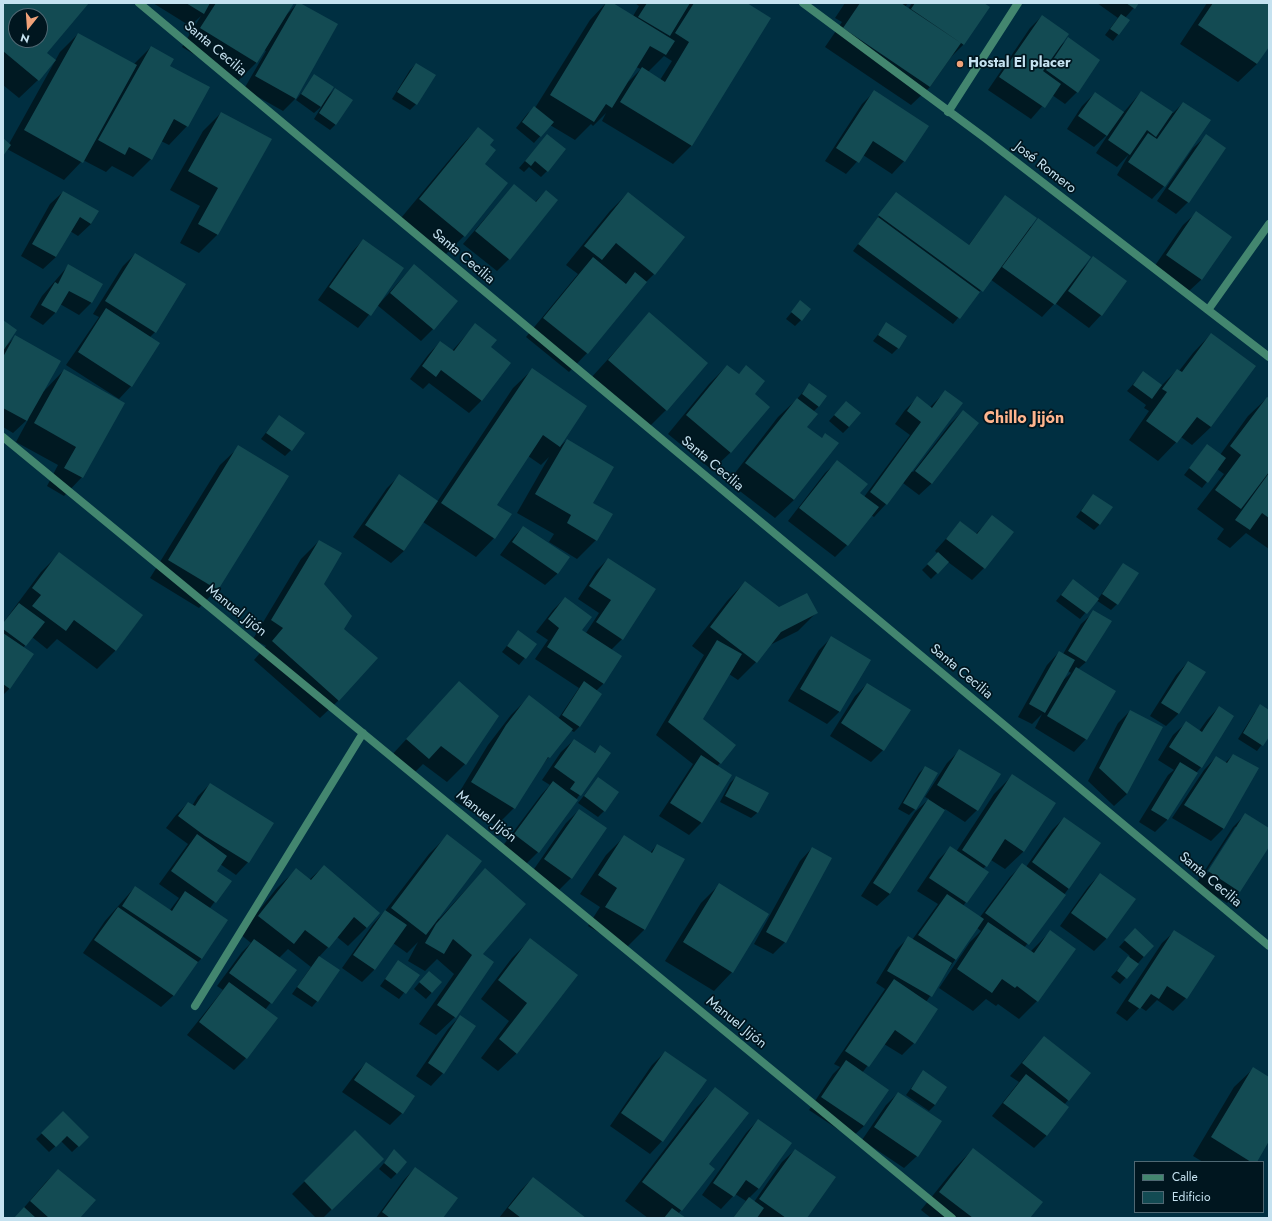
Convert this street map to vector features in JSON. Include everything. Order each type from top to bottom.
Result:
[{"type":"street","name":"Santa Cecilia","points":[[139,3],[1269,946]]},
{"type":"street","name":"José Romero","points":[[803,3],[985,138],[1269,357]]},
{"type":"street","points":[[948,112],[1018,3]]},
{"type":"street","points":[[1208,310],[1269,224]]},
{"type":"street","name":"Manuel Jijón","points":[[3,436],[952,1218]]},
{"type":"street","points":[[195,1006],[362,732]]},
{"type":"building","points":[[5,3],[89,3],[47,53],[56,60],[39,81],[3,51],[3,5]]},
{"type":"building","points":[[186,3],[210,3],[204,14]]},
{"type":"building","points":[[216,3],[294,3],[257,63],[200,28]]},
{"type":"building","points":[[297,3],[300,3],[338,24],[296,99],[255,76]]},
{"type":"building","points":[[606,3],[613,3],[675,41],[666,55],[650,46],[612,108],[606,104],[594,122],[550,95]]},
{"type":"building","points":[[647,3],[690,3],[670,36],[638,17]]},
{"type":"building","points":[[694,3],[747,3],[771,18],[692,146],[620,102],[642,67],[665,82],[689,42],[675,33]]},
{"type":"building","points":[[860,3],[901,3],[961,43],[930,87],[843,28]]},
{"type":"building","points":[[915,3],[984,3],[990,7],[964,45],[911,9]]},
{"type":"building","points":[[1126,3],[1139,3],[1135,9]]},
{"type":"building","points":[[1213,3],[1269,3],[1269,47],[1257,64],[1198,25]]},
{"type":"building","points":[[1121,14],[1130,20],[1119,35],[1110,29]]},
{"type":"building","points":[[1042,15],[1069,34],[1043,71],[1061,84],[1045,108],[999,77]]},
{"type":"building","points":[[78,33],[137,65],[83,163],[24,130]]},
{"type":"building","points":[[1068,37],[1100,60],[1078,93],[1046,70]]},
{"type":"building","points":[[151,46],[174,59],[170,66],[210,87],[188,127],[174,119],[152,160],[129,147],[125,155],[98,140]]},
{"type":"building","points":[[416,63],[436,75],[417,105],[397,92]]},
{"type":"building","points":[[314,74],[334,87],[321,107],[301,94]]},
{"type":"building","points":[[335,88],[353,100],[336,125],[319,113]]},
{"type":"building","points":[[874,90],[929,126],[905,162],[873,141],[859,163],[836,148]]},
{"type":"building","points":[[1141,91],[1173,112],[1156,137],[1147,130],[1130,155],[1108,140]]},
{"type":"building","points":[[1095,92],[1124,112],[1107,136],[1078,116]]},
{"type":"building","points":[[1183,102],[1211,120],[1165,187],[1128,162],[1148,133],[1157,139]]},
{"type":"building","points":[[534,106],[554,122],[541,137],[522,122]]},
{"type":"building","points":[[221,112],[272,139],[218,235],[198,224],[218,188],[188,171]]},
{"type":"building","points":[[478,127],[494,140],[490,145],[496,150],[485,164],[508,183],[465,237],[419,199]]},
{"type":"building","points":[[547,134],[566,149],[548,172],[535,161],[531,166],[525,161]]},
{"type":"building","points":[[1206,134],[1226,148],[1189,203],[1168,189]]},
{"type":"building","points":[[3,138],[11,145],[3,156]]},
{"type":"building","points":[[514,184],[536,202],[546,190],[558,200],[510,260],[475,231]]},
{"type":"building","points":[[63,191],[99,211],[91,224],[80,217],[56,257],[32,244]]},
{"type":"building","points":[[628,192],[685,237],[655,275],[616,243],[602,260],[584,246]]},
{"type":"building","points":[[896,192],[969,245],[1005,195],[1037,218],[983,292],[878,215]]},
{"type":"building","points":[[1196,211],[1232,237],[1202,280],[1166,255]]},
{"type":"building","points":[[878,217],[980,292],[960,319],[858,244]]},
{"type":"building","points":[[1038,218],[1091,257],[1055,305],[1002,267]]},
{"type":"building","points":[[363,239],[404,268],[371,316],[329,287]]},
{"type":"building","points":[[135,253],[186,284],[156,333],[105,301]]},
{"type":"building","points":[[1093,256],[1127,281],[1102,316],[1068,291]]},
{"type":"building","points":[[593,257],[626,284],[635,272],[647,282],[588,354],[543,318]]},
{"type":"building","points":[[68,264],[103,284],[92,303],[69,291],[56,313],[41,305],[55,282],[58,284]]},
{"type":"building","points":[[414,264],[458,301],[434,330],[390,293]]},
{"type":"building","points":[[800,300],[811,309],[802,321],[791,312]]},
{"type":"building","points":[[106,308],[160,343],[132,387],[78,352]]},
{"type":"building","points":[[649,312],[708,363],[667,411],[608,360]]},
{"type":"building","points":[[3,320],[17,330],[3,351]]},
{"type":"building","points":[[886,322],[907,336],[899,349],[878,335]]},
{"type":"building","points":[[475,323],[497,340],[491,347],[511,363],[482,401],[441,370],[436,377],[422,366],[440,341],[454,351]]},
{"type":"building","points":[[1211,333],[1256,366],[1211,427],[1197,417],[1177,443],[1146,421],[1167,392],[1162,389],[1177,369],[1182,372]]},
{"type":"building","points":[[15,335],[61,361],[27,421],[3,408],[3,357]]},
{"type":"building","points":[[727,365],[739,374],[746,365],[765,381],[755,394],[770,407],[731,453],[686,415]]},
{"type":"building","points":[[532,368],[587,406],[560,447],[543,435],[497,505],[512,514],[495,539],[441,503]]},
{"type":"building","points":[[64,369],[125,403],[83,478],[64,468],[76,447],[34,423]]},
{"type":"building","points":[[1143,371],[1162,385],[1152,399],[1133,385]]},
{"type":"building","points":[[809,383],[827,396],[819,407],[802,394]]},
{"type":"building","points":[[945,390],[963,403],[887,505],[870,492],[921,422],[907,411],[917,396],[932,408]]},
{"type":"building","points":[[1267,397],[1269,398],[1269,472],[1241,509],[1215,490],[1241,455],[1230,446]]},
{"type":"building","points":[[797,398],[818,414],[807,427],[822,438],[825,433],[839,443],[794,500],[745,463]]},
{"type":"building","points":[[846,401],[861,413],[849,427],[834,415]]},
{"type":"building","points":[[963,410],[979,423],[932,484],[915,471]]},
{"type":"building","points":[[279,415],[305,433],[292,451],[266,433]]},
{"type":"building","points":[[567,439],[614,467],[593,503],[613,514],[597,541],[567,523],[571,515],[535,494]]},
{"type":"building","points":[[1207,444],[1226,458],[1208,483],[1189,468]]},
{"type":"building","points":[[238,445],[289,476],[218,590],[168,560]]},
{"type":"building","points":[[837,460],[868,484],[860,493],[879,507],[848,546],[799,508]]},
{"type":"building","points":[[1269,473],[1269,518],[1262,513],[1250,530],[1235,520]]},
{"type":"building","points":[[399,474],[438,501],[404,551],[365,525]]},
{"type":"building","points":[[1093,494],[1113,507],[1100,525],[1081,511]]},
{"type":"building","points":[[992,515],[1014,532],[985,569],[946,539],[960,521],[977,534]]},
{"type":"building","points":[[523,526],[570,557],[558,574],[512,542]]},
{"type":"building","points":[[319,540],[342,553],[324,584],[352,616],[344,629],[378,658],[339,701],[272,641],[283,628],[271,620]]},
{"type":"building","points":[[59,552],[143,615],[116,651],[74,620],[66,631],[32,606],[41,595],[32,588]]},
{"type":"building","points":[[938,552],[949,562],[938,574],[927,564]]},
{"type":"building","points":[[608,558],[656,589],[623,640],[596,622],[611,600],[589,586]]},
{"type":"building","points":[[1123,563],[1139,573],[1118,605],[1102,594]]},
{"type":"building","points":[[1073,579],[1099,599],[1087,614],[1061,595]]},
{"type":"building","points":[[745,581],[779,607],[807,593],[818,613],[781,632],[757,663],[710,627]]},
{"type":"building","points":[[565,597],[592,617],[582,630],[622,656],[604,684],[547,647],[559,628],[548,619]]},
{"type":"building","points":[[19,603],[45,622],[26,646],[3,629],[3,623]]},
{"type":"building","points":[[1093,610],[1112,621],[1086,662],[1068,651]]},
{"type":"building","points":[[518,630],[537,644],[526,659],[507,646]]},
{"type":"building","points":[[3,633],[34,654],[10,689],[3,684]]},
{"type":"building","points":[[831,636],[871,660],[840,712],[800,689]]},
{"type":"building","points":[[717,640],[742,654],[703,719],[736,745],[721,764],[668,722]]},
{"type":"building","points":[[1059,651],[1075,660],[1045,713],[1029,704]]},
{"type":"building","points":[[1188,661],[1206,672],[1179,714],[1161,703]]},
{"type":"building","points":[[1076,667],[1116,691],[1087,740],[1047,716]]},
{"type":"building","points":[[459,681],[499,716],[466,765],[441,746],[429,759],[406,739]]},
{"type":"building","points":[[584,681],[602,694],[580,727],[562,715]]},
{"type":"building","points":[[867,683],[911,710],[884,751],[841,723]]},
{"type":"building","points":[[529,695],[573,729],[550,758],[548,757],[515,809],[471,782],[506,725]]},
{"type":"building","points":[[1260,704],[1269,710],[1269,737],[1263,746],[1243,733]]},
{"type":"building","points":[[1219,706],[1234,716],[1202,768],[1169,747],[1186,721],[1202,732]]},
{"type":"building","points":[[1130,710],[1163,727],[1127,794],[1099,768]]},
{"type":"building","points":[[574,739],[595,753],[600,745],[611,753],[581,796],[570,789],[575,782],[554,767]]},
{"type":"building","points":[[959,749],[1001,774],[978,811],[937,785]]},
{"type":"building","points":[[1233,754],[1259,768],[1224,829],[1184,805],[1216,756],[1227,763]]},
{"type":"building","points":[[701,755],[732,775],[702,823],[670,803]]},
{"type":"building","points":[[1180,762],[1198,773],[1168,820],[1151,810]]},
{"type":"building","points":[[925,766],[938,773],[916,810],[903,803]]},
{"type":"building","points":[[1012,774],[1056,803],[1024,852],[1005,839],[987,867],[962,850]]},
{"type":"building","points":[[736,776],[769,793],[758,813],[725,796]]},
{"type":"building","points":[[598,777],[619,792],[605,812],[584,796]]},
{"type":"building","points":[[553,781],[578,800],[539,853],[514,834]]},
{"type":"building","points":[[210,783],[274,823],[249,863],[205,836],[178,816],[188,802],[195,806]]},
{"type":"building","points":[[928,799],[945,810],[890,894],[873,883]]},
{"type":"building","points":[[579,809],[607,828],[572,879],[544,859]]},
{"type":"building","points":[[1245,813],[1269,828],[1269,847],[1240,892],[1208,871]]},
{"type":"building","points":[[1064,817],[1101,843],[1069,889],[1032,862]]},
{"type":"building","points":[[197,834],[227,856],[217,871],[232,881],[216,903],[171,871]]},
{"type":"building","points":[[447,834],[482,861],[426,935],[391,908]]},
{"type":"building","points":[[624,835],[652,853],[657,844],[685,859],[645,930],[605,907],[617,888],[598,875]]},
{"type":"building","points":[[950,846],[989,872],[967,903],[929,878]]},
{"type":"building","points":[[812,847],[832,858],[786,943],[766,932]]},
{"type":"building","points":[[1022,863],[1066,895],[1029,945],[985,913]]},
{"type":"building","points":[[324,865],[380,913],[367,928],[354,917],[329,948],[305,930],[294,944],[258,916],[296,868],[311,880]]},
{"type":"building","points":[[485,868],[526,904],[483,954],[494,962],[456,1018],[437,1005],[472,955],[453,939],[444,954],[425,943],[436,924]]},
{"type":"building","points":[[1100,873],[1136,899],[1107,939],[1071,913]]},
{"type":"building","points":[[719,883],[769,914],[733,973],[683,942]]},
{"type":"building","points":[[135,886],[172,911],[185,891],[228,920],[202,959],[122,906]]},
{"type":"building","points":[[947,894],[984,919],[956,960],[918,935]]},
{"type":"building","points":[[118,907],[198,962],[174,996],[94,940]]},
{"type":"building","points":[[385,910],[407,925],[375,970],[353,955]]},
{"type":"building","points":[[988,922],[1034,953],[1050,930],[1076,949],[1038,1002],[1017,986],[1015,988],[1002,979],[992,993],[957,969]]},
{"type":"building","points":[[1135,928],[1154,946],[1144,957],[1124,940]]},
{"type":"building","points":[[1174,930],[1215,956],[1187,999],[1167,986],[1159,999],[1151,994],[1140,1009],[1128,1001]]},
{"type":"building","points":[[908,936],[952,963],[932,997],[887,971]]},
{"type":"building","points":[[530,938],[578,975],[517,1054],[499,1039],[527,1003],[498,980]]},
{"type":"building","points":[[254,939],[297,970],[272,1004],[229,973]]},
{"type":"building","points":[[319,956],[340,970],[318,1002],[297,987]]},
{"type":"building","points":[[1128,956],[1139,964],[1127,979],[1117,971]]},
{"type":"building","points":[[398,960],[420,975],[406,994],[385,979]]},
{"type":"building","points":[[429,971],[442,982],[432,993],[419,982]]},
{"type":"building","points":[[894,979],[938,1009],[915,1044],[895,1030],[869,1067],[845,1051]]},
{"type":"building","points":[[229,982],[278,1018],[247,1059],[199,1022]]},
{"type":"building","points":[[460,1015],[476,1026],[444,1074],[428,1063]]},
{"type":"building","points":[[1044,1036],[1091,1073],[1069,1101],[1022,1063]]},
{"type":"building","points":[[665,1051],[707,1080],[663,1142],[621,1113]]},
{"type":"building","points":[[846,1060],[889,1090],[864,1126],[821,1097]]},
{"type":"building","points":[[366,1062],[415,1096],[403,1114],[354,1080]]},
{"type":"building","points":[[1253,1067],[1269,1077],[1269,1141],[1258,1161],[1249,1161],[1211,1137]]},
{"type":"building","points":[[923,1070],[947,1087],[935,1105],[911,1089]]},
{"type":"building","points":[[1026,1074],[1069,1107],[1047,1136],[1003,1103]]},
{"type":"building","points":[[715,1087],[749,1113],[709,1164],[715,1169],[682,1211],[642,1182]]},
{"type":"building","points":[[898,1092],[942,1121],[918,1157],[874,1127]]},
{"type":"building","points":[[63,1111],[89,1137],[79,1147],[67,1136],[56,1147],[41,1133]]},
{"type":"building","points":[[758,1119],[792,1143],[759,1189],[746,1180],[734,1197],[713,1183]]},
{"type":"building","points":[[355,1130],[384,1159],[332,1210],[304,1181]]},
{"type":"building","points":[[973,1148],[1043,1202],[1030,1218],[973,1218],[939,1192]]},
{"type":"building","points":[[394,1149],[407,1162],[397,1174],[384,1163]]},
{"type":"building","points":[[795,1149],[836,1177],[807,1218],[786,1218],[759,1199]]},
{"type":"building","points":[[415,1167],[458,1198],[443,1218],[390,1218],[382,1212]]},
{"type":"building","points":[[58,1169],[96,1200],[80,1218],[49,1218],[30,1201]]},
{"type":"building","points":[[533,1177],[586,1218],[521,1218],[508,1208]]},
{"type":"building","points":[[749,1197],[764,1208],[757,1218],[733,1218]]},
{"type":"building","points":[[24,1207],[36,1218],[14,1218]]},
{"type":"building","points":[[672,1208],[686,1218],[664,1218]]},
{"type":"place","name":"Hostal El placer","points":[[960,64]]},
{"type":"district","name":"Chillo Jijón","points":[[1024,419]]}]
